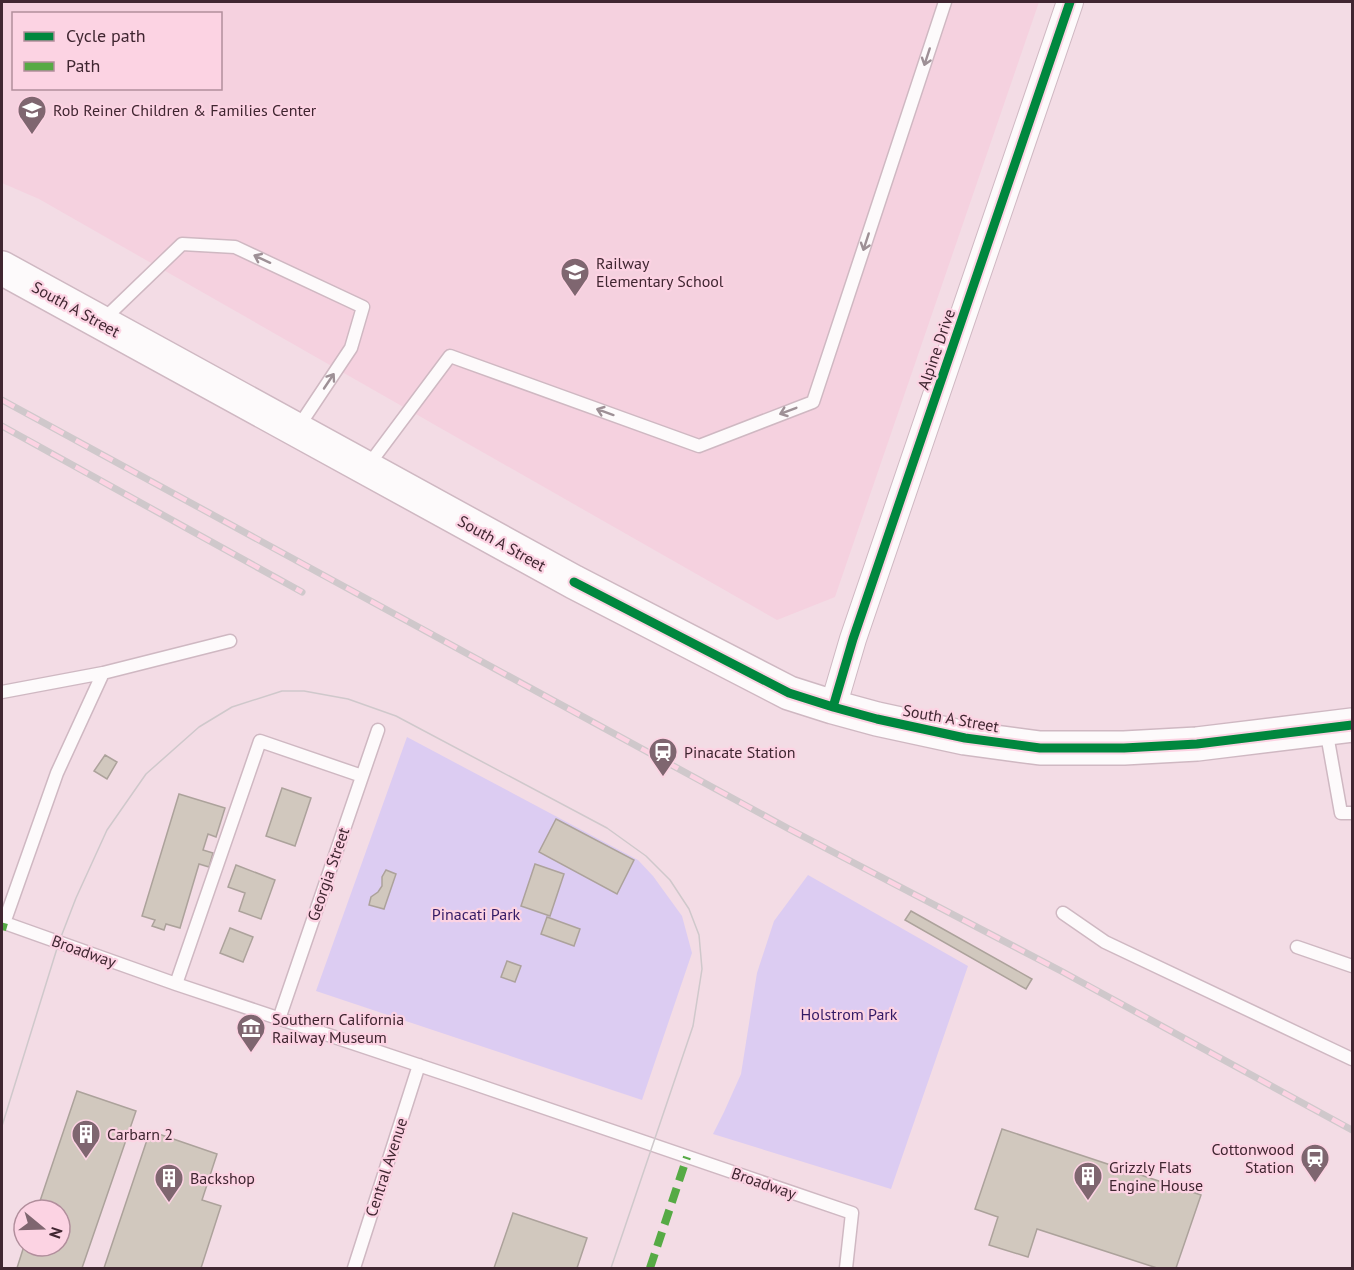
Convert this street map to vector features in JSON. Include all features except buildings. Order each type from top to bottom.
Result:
[{"type":"main road","name":"South A Street","points":[[2,268],[574,582],[789,693],[878,719],[965,738],[1040,748],[1124,748],[1197,744],[1339,727]]},
{"type":"street","name":"Alpine Drive","points":[[833,707],[857,628],[1070,2]]},
{"type":"lane","points":[[366,468],[450,356],[699,446],[813,402],[945,2]]},
{"type":"lane","points":[[100,323],[182,244],[235,247],[363,307],[351,348],[296,430]]},
{"type":"lane","points":[[2,692],[103,673],[230,641]]},
{"type":"lane","points":[[3,922],[57,773],[103,673]]},
{"type":"lane","points":[[1339,727],[1341,813],[1353,813]]},
{"type":"lane","name":"Georgia Street","points":[[279,1019],[378,730]]},
{"type":"lane","points":[[171,982],[260,741],[362,776]]},
{"type":"lane","points":[[1063,913],[1105,942],[1353,1059]]},
{"type":"lane","name":"Broadway","points":[[3,922],[171,982],[852,1213],[846,1269]]},
{"type":"lane","points":[[1297,947],[1353,966]]},
{"type":"lane","name":"Central Avenue","points":[[354,1269],[419,1065]]},
{"type":"shaded area","name":"Railway Elementary School","points":[[2,2],[1039,2],[835,597],[777,620],[39,199],[2,183]]},
{"type":"green space","name":"Pinacati Park","points":[[407,737],[638,860],[653,876],[682,916],[692,953],[642,1100],[316,991]]},
{"type":"green space","name":"Holstrom Park","points":[[808,875],[968,966],[891,1189],[713,1134],[741,1074],[757,973],[774,921]]},
{"type":"tram line","points":[[2,1126],[59,942],[76,898],[107,830],[146,774],[199,727],[232,707],[282,691],[304,691],[348,699],[396,716],[607,828],[646,856],[670,880],[689,909],[699,935],[702,969],[693,1026],[611,1268]]},
{"type":"railway","points":[[2,400],[789,829],[1061,971],[1352,1130]]},
{"type":"railway","points":[[2,426],[302,592]]},
{"type":"marked path","points":[[2,930],[4,923]]},
{"type":"marked path","points":[[650,1268],[687,1157]]},
{"type":"cycle path","points":[[833,707],[853,639],[1070,2]]},
{"type":"cycle path","points":[[574,582],[789,693],[877,719],[965,738],[1040,748],[1124,748],[1197,744],[1352,725]]},
{"type":"place","name":"Rob Reiner Children & Families Center","points":[[32,136]]},
{"type":"place","name":"Railway Elementary School","points":[[575,298]]},
{"type":"place","name":"Pinacate Station","points":[[663,778]]},
{"type":"place","name":"Southern California Railway Museum","points":[[251,1054]]},
{"type":"place","name":"Carbarn 2","points":[[86,1160]]},
{"type":"place","name":"Cottonwood Station","points":[[1315,1184]]},
{"type":"place","name":"Grizzly Flats Engine House","points":[[1088,1202]]},
{"type":"place","name":"Backshop","points":[[169,1204]]}]
